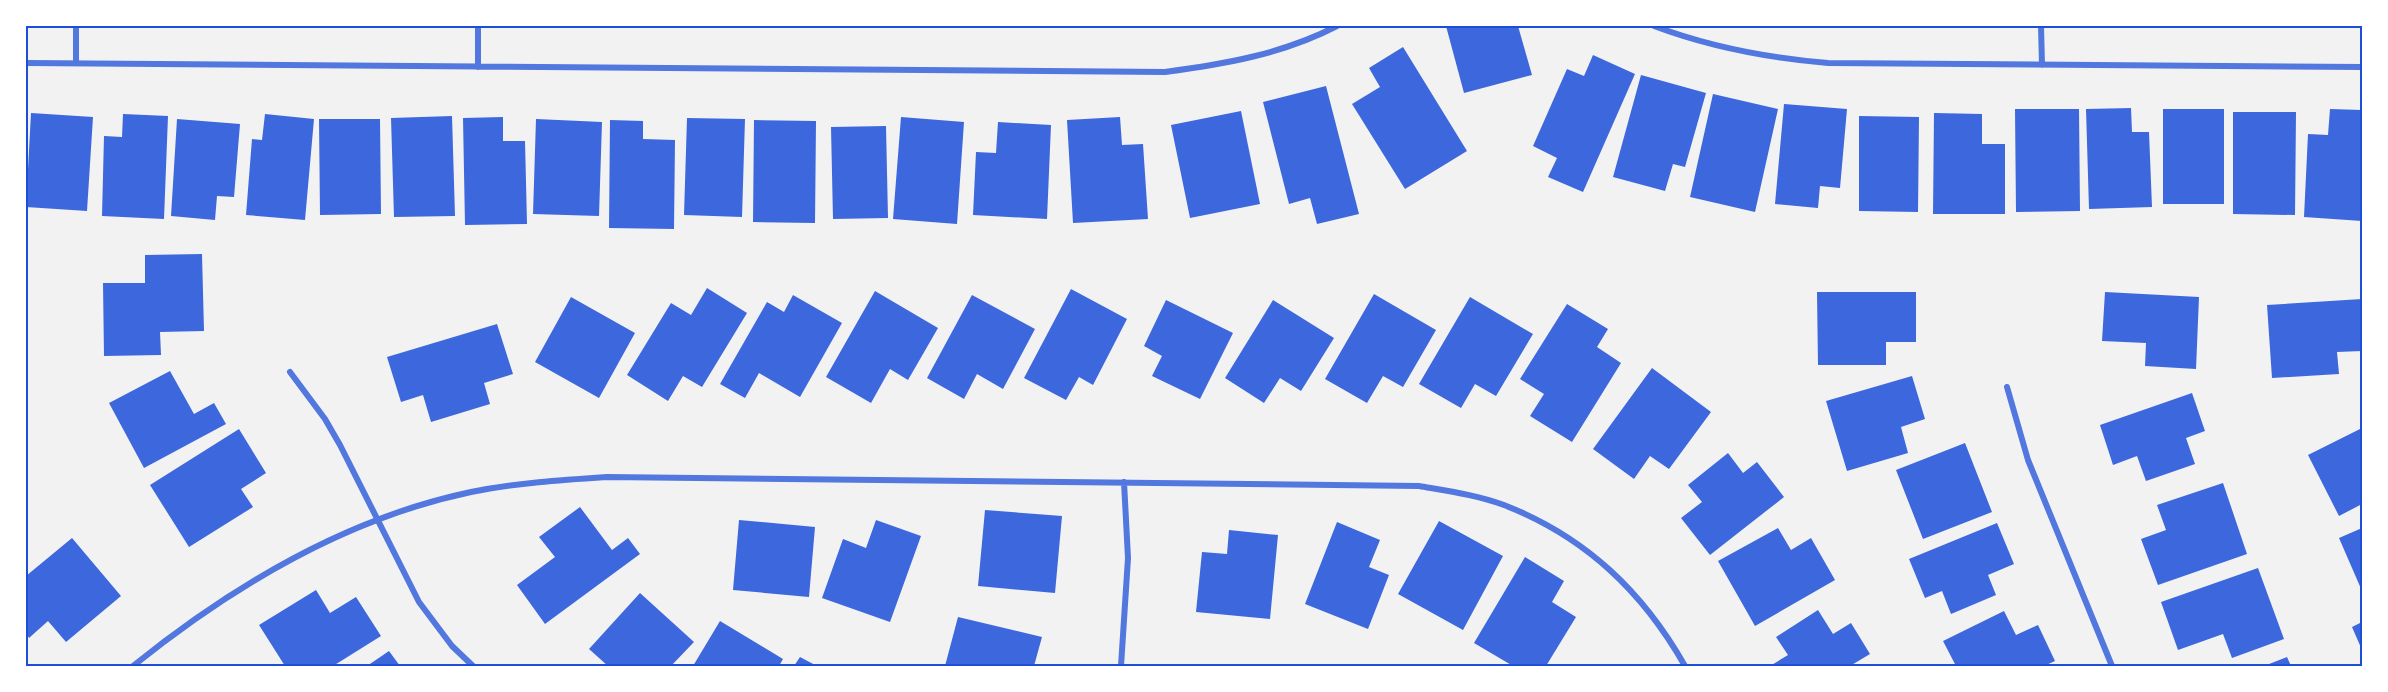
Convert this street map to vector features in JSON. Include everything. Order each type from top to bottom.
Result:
[{"type":"street","points":[[76,26],[76,63]]},
{"type":"street","points":[[478,26],[478,67]]},
{"type":"street","points":[[26,63],[1165,72],[1228,64],[1289,47],[1337,26]]},
{"type":"street","points":[[1654,26],[1683,37],[1740,52],[1799,60],[2362,68]]},
{"type":"street","points":[[2041,26],[2042,65]]},
{"type":"street","points":[[290,372],[325,419],[419,602],[452,646],[473,666]]},
{"type":"street","points":[[2007,387],[2028,460],[2112,666]]},
{"type":"street","points":[[133,666],[243,589],[318,545],[376,521],[470,492],[538,481],[607,477],[1419,486],[1476,496],[1504,505],[1557,530],[1605,564],[1646,605],[1664,629],[1685,666]]},
{"type":"street","points":[[1121,666],[1128,558],[1124,482]]},
{"type":"building","points":[[1446,26],[1518,26],[1532,75],[1464,93]]},
{"type":"building","points":[[1403,47],[1467,151],[1405,189],[1352,104],[1380,87],[1369,68]]},
{"type":"building","points":[[1593,55],[1635,74],[1583,192],[1548,177],[1557,158],[1533,146],[1567,69],[1584,76]]},
{"type":"building","points":[[1641,75],[1706,93],[1685,167],[1673,164],[1665,191],[1613,177]]},
{"type":"building","points":[[1326,86],[1359,214],[1317,224],[1310,198],[1289,204],[1263,102]]},
{"type":"building","points":[[1713,94],[1778,109],[1755,212],[1690,197]]},
{"type":"building","points":[[1784,104],[1847,109],[1840,188],[1820,186],[1818,208],[1775,204]]},
{"type":"building","points":[[2131,108],[2132,132],[2149,132],[2152,207],[2089,209],[2086,109]]},
{"type":"building","points":[[2015,109],[2079,109],[2080,211],[2016,212]]},
{"type":"building","points":[[2163,109],[2224,109],[2224,204],[2163,204]]},
{"type":"building","points":[[2330,109],[2362,110],[2362,221],[2304,217],[2308,134],[2328,135]]},
{"type":"building","points":[[1241,111],[1260,204],[1190,218],[1171,125]]},
{"type":"building","points":[[2233,112],[2296,112],[2295,215],[2233,214]]},
{"type":"building","points":[[31,113],[93,117],[87,211],[26,207]]},
{"type":"building","points":[[1934,113],[1982,114],[1982,144],[2005,144],[2005,214],[1933,214]]},
{"type":"building","points":[[123,114],[168,116],[164,219],[102,216],[104,136],[122,137]]},
{"type":"building","points":[[265,114],[314,119],[305,220],[246,215],[252,139],[262,140]]},
{"type":"building","points":[[452,116],[455,216],[394,217],[391,118]]},
{"type":"building","points":[[1859,116],[1919,117],[1918,212],[1859,211]]},
{"type":"building","points":[[503,117],[503,141],[525,141],[527,224],[465,225],[463,118]]},
{"type":"building","points":[[901,117],[964,122],[957,224],[893,219]]},
{"type":"building","points":[[1120,117],[1122,145],[1143,144],[1148,219],[1073,223],[1067,120]]},
{"type":"building","points":[[687,118],[745,119],[742,217],[684,215]]},
{"type":"building","points":[[177,119],[240,124],[234,197],[217,196],[215,220],[171,216]]},
{"type":"building","points":[[319,119],[380,119],[381,214],[320,215]]},
{"type":"building","points":[[536,119],[602,122],[599,216],[533,214]]},
{"type":"building","points":[[610,120],[643,121],[643,139],[675,140],[674,229],[609,228]]},
{"type":"building","points":[[754,120],[816,121],[815,223],[753,222]]},
{"type":"building","points":[[998,122],[1051,125],[1047,219],[973,215],[976,152],[996,153]]},
{"type":"building","points":[[886,126],[888,218],[833,219],[831,127]]},
{"type":"building","points":[[202,254],[204,331],[160,332],[161,355],[104,356],[103,283],[145,283],[145,255]]},
{"type":"building","points":[[707,288],[747,313],[702,387],[683,376],[668,401],[627,375],[671,303],[691,315]]},
{"type":"building","points":[[1071,289],[1127,319],[1093,385],[1079,377],[1066,400],[1024,378]]},
{"type":"building","points":[[875,291],[938,328],[908,380],[890,369],[871,403],[826,377]]},
{"type":"building","points":[[1817,292],[1916,292],[1916,342],[1886,342],[1886,365],[1818,365]]},
{"type":"building","points":[[2105,292],[2199,297],[2196,369],[2145,366],[2146,343],[2102,341]]},
{"type":"building","points":[[1374,294],[1436,330],[1403,387],[1383,376],[1367,403],[1325,379]]},
{"type":"building","points":[[793,295],[842,323],[800,397],[759,373],[745,398],[720,384],[767,302],[784,312]]},
{"type":"building","points":[[972,295],[1035,329],[1003,389],[977,374],[964,399],[927,378]]},
{"type":"building","points":[[571,297],[635,333],[599,398],[535,362]]},
{"type":"building","points":[[1470,297],[1533,334],[1496,396],[1475,384],[1461,408],[1419,384]]},
{"type":"building","points":[[2362,299],[2362,351],[2337,352],[2339,374],[2272,378],[2267,305]]},
{"type":"building","points":[[1166,300],[1233,333],[1200,399],[1152,376],[1162,356],[1144,346]]},
{"type":"building","points":[[1273,300],[1334,338],[1301,391],[1280,378],[1264,403],[1225,378]]},
{"type":"building","points":[[1567,304],[1608,329],[1597,347],[1621,363],[1572,442],[1530,416],[1544,394],[1520,379]]},
{"type":"building","points":[[497,324],[513,374],[484,383],[490,404],[431,422],[423,395],[401,402],[387,357]]},
{"type":"building","points":[[1652,368],[1711,412],[1669,469],[1650,456],[1634,479],[1593,449]]},
{"type":"building","points":[[170,371],[194,414],[214,403],[226,424],[144,468],[109,403]]},
{"type":"building","points":[[1912,376],[1925,419],[1901,427],[1908,453],[1847,471],[1826,401]]},
{"type":"building","points":[[2192,393],[2205,431],[2186,438],[2195,464],[2146,481],[2137,456],[2113,465],[2100,425]]},
{"type":"building","points":[[2362,428],[2362,504],[2339,516],[2308,455]]},
{"type":"building","points":[[239,429],[266,473],[241,489],[253,507],[189,547],[150,485]]},
{"type":"building","points":[[1965,443],[1992,512],[1923,539],[1896,470]]},
{"type":"building","points":[[1728,453],[1743,473],[1757,462],[1784,497],[1710,555],[1681,518],[1702,502],[1688,485]]},
{"type":"building","points":[[2223,483],[2247,554],[2158,585],[2141,539],[2166,530],[2157,505]]},
{"type":"building","points":[[580,507],[612,550],[628,538],[640,554],[545,624],[517,585],[555,557],[539,537]]},
{"type":"building","points":[[985,510],[1062,516],[1055,593],[978,586]]},
{"type":"building","points":[[739,520],[815,527],[809,597],[733,590]]},
{"type":"building","points":[[876,520],[921,536],[890,622],[822,598],[843,539],[866,548]]},
{"type":"building","points":[[1439,521],[1503,556],[1463,630],[1398,594]]},
{"type":"building","points":[[1337,522],[1380,540],[1369,567],[1389,575],[1368,629],[1305,604]]},
{"type":"building","points":[[1997,523],[2014,564],[1988,575],[1996,595],[1951,614],[1942,591],[1925,598],[1909,559]]},
{"type":"building","points":[[1778,528],[1791,550],[1811,538],[1835,580],[1755,626],[1718,561]]},
{"type":"building","points":[[2362,528],[2362,591],[2339,538]]},
{"type":"building","points":[[1229,530],[1278,535],[1270,619],[1196,612],[1202,552],[1227,554]]},
{"type":"building","points":[[72,538],[121,596],[66,642],[48,621],[29,638],[26,633],[26,576]]},
{"type":"building","points":[[1525,557],[1564,581],[1552,602],[1576,617],[1546,666],[1513,666],[1474,643]]},
{"type":"building","points":[[2258,568],[2284,639],[2232,658],[2223,634],[2178,650],[2161,602]]},
{"type":"building","points":[[316,590],[330,613],[356,597],[381,636],[333,666],[285,666],[259,625]]},
{"type":"building","points":[[640,593],[694,642],[671,666],[608,666],[589,649]]},
{"type":"building","points":[[1818,610],[1833,634],[1851,623],[1870,654],[1850,666],[1770,666],[1788,655],[1776,637]]},
{"type":"building","points":[[2004,611],[2016,635],[2038,625],[2055,661],[2044,666],[1956,666],[1943,641]]},
{"type":"building","points":[[958,617],[1042,637],[1034,666],[945,666]]},
{"type":"building","points":[[720,621],[783,659],[779,666],[693,666]]},
{"type":"building","points":[[2362,622],[2362,650],[2352,627]]},
{"type":"building","points":[[389,651],[400,666],[367,666]]},
{"type":"building","points":[[800,657],[817,666],[794,666]]},
{"type":"building","points":[[2287,657],[2291,666],[2264,666]]}]
